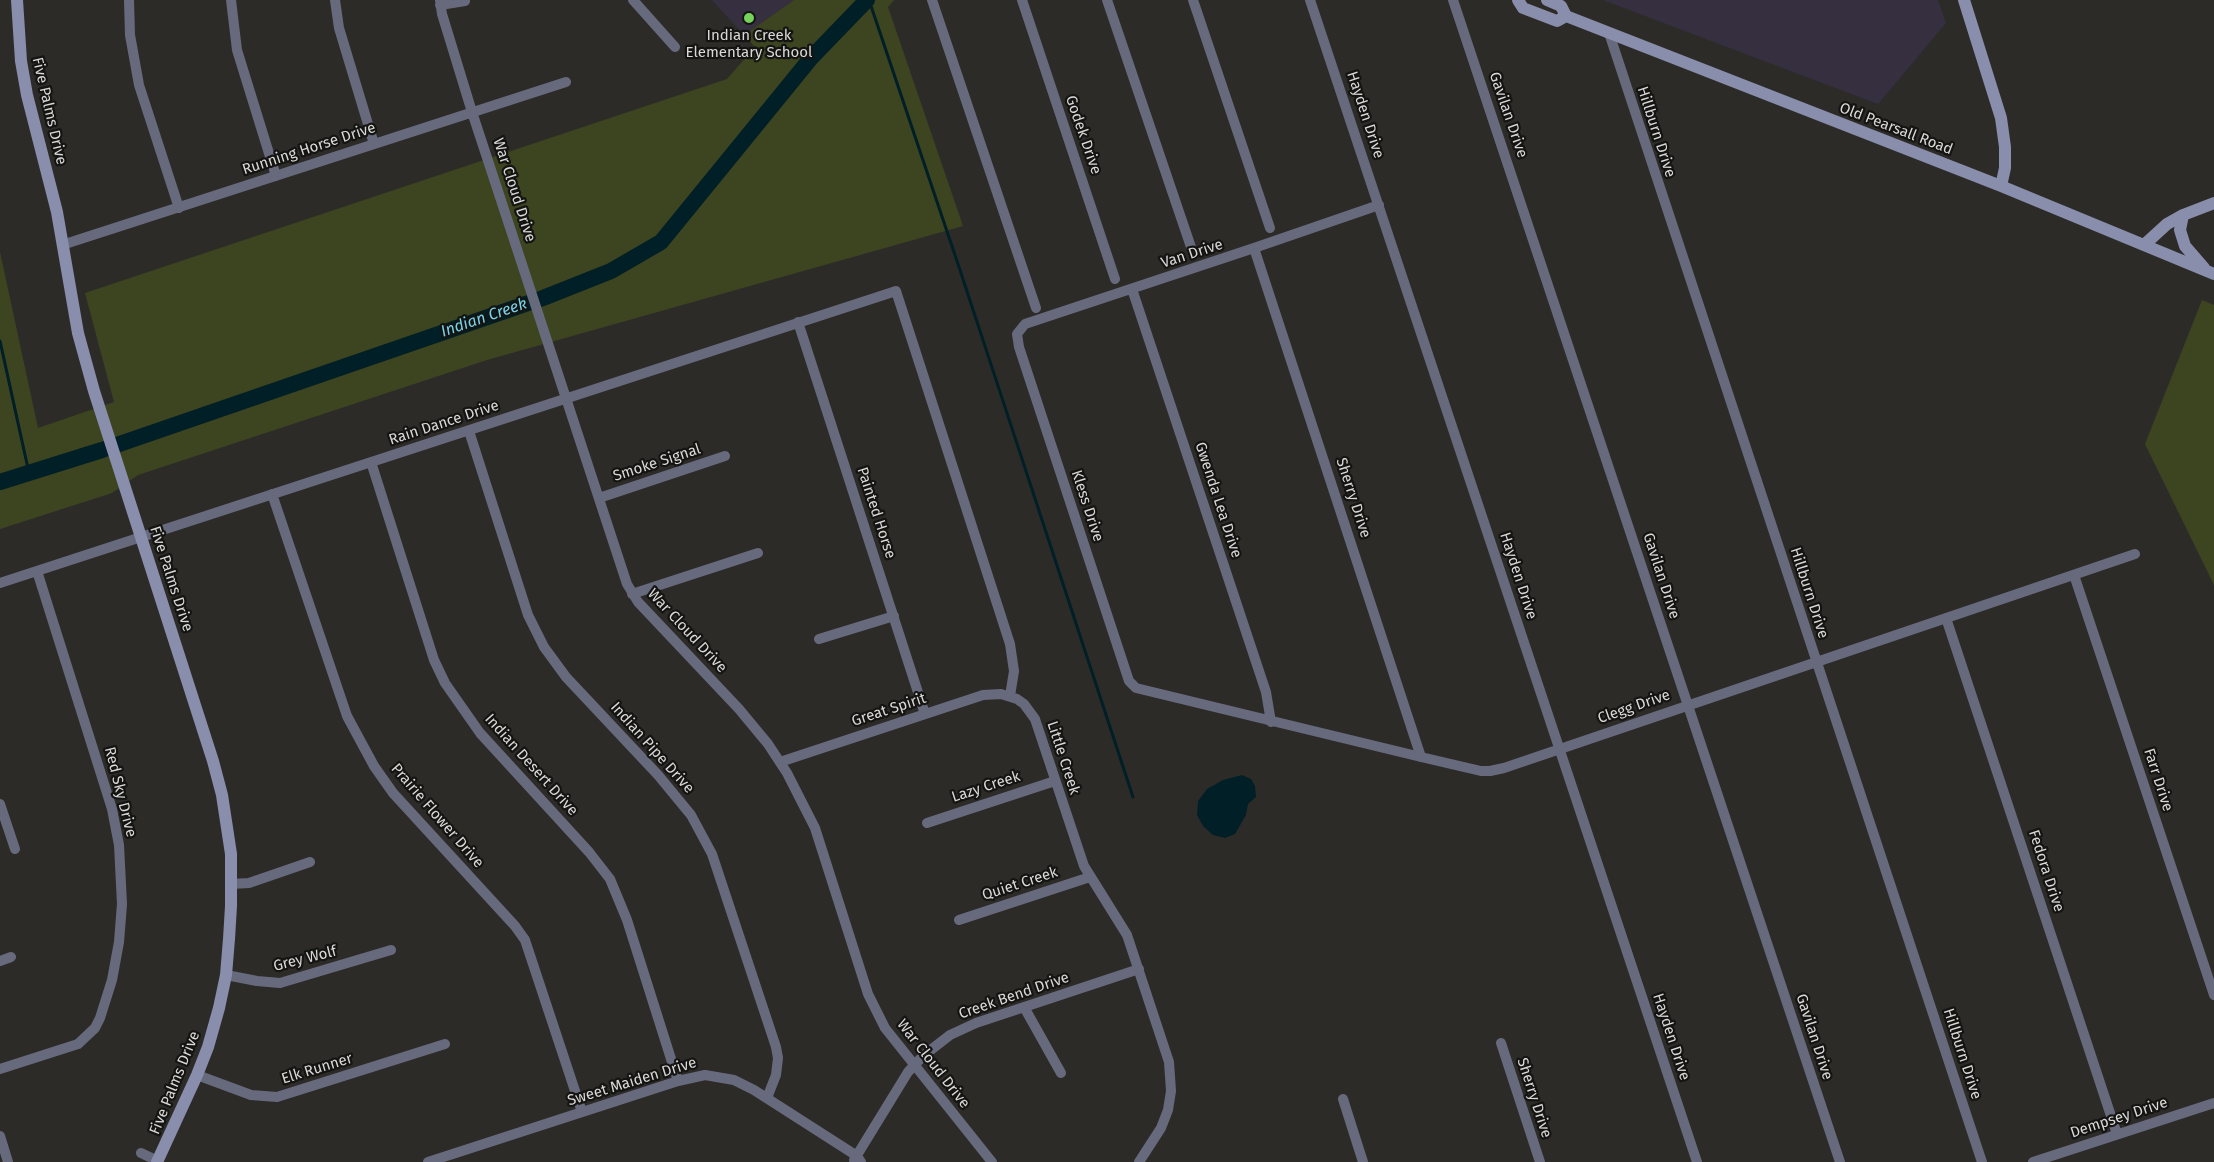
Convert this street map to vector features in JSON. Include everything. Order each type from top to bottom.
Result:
[{"type":"street","name":"Five Palms Drive","points":[[16,0],[21,61],[27,95],[48,171],[78,333],[216,772],[231,854],[226,975],[208,1047],[158,1161]]},
{"type":"street","points":[[129,0],[130,35],[139,85],[179,208]]},
{"type":"street","points":[[231,0],[240,60],[276,176]]},
{"type":"street","points":[[335,0],[339,28],[374,144]]},
{"type":"street","points":[[633,0],[675,47]]},
{"type":"street","points":[[933,0],[1036,308]]},
{"type":"street","name":"Godek Drive","points":[[1022,0],[1115,279]]},
{"type":"street","points":[[1107,0],[1193,253]]},
{"type":"street","points":[[1193,0],[1270,228]]},
{"type":"street","name":"Hayden Drive","points":[[1310,0],[1696,1162]]},
{"type":"street","name":"Gavilan Drive","points":[[1453,0],[1840,1162]]},
{"type":"street","name":"Old Pearsall Road","points":[[1518,0],[1523,8],[1557,21],[1566,16]]},
{"type":"street","name":"Old Pearsall Road","points":[[1547,0],[1561,6],[1566,16],[2001,186],[2211,273]]},
{"type":"street","points":[[1964,0],[2001,118],[2005,147],[2001,186]]},
{"type":"street","points":[[440,2],[465,1]]},
{"type":"street","name":"War Cloud Drive","points":[[440,2],[472,112],[622,572],[632,594],[739,709],[780,762],[815,828],[868,994],[885,1028],[992,1162]]},
{"type":"street","name":"Hillburn Drive","points":[[1609,33],[1982,1162]]},
{"type":"street","name":"Running Horse Drive","points":[[62,244],[566,82]]},
{"type":"street","points":[[2144,245],[2167,224],[2214,202]]},
{"type":"street","name":"Van Drive","points":[[1017,334],[1025,324],[1379,204]]},
{"type":"street","points":[[2183,215],[2180,230],[2185,246],[2211,273]]},
{"type":"street","name":"Sherry Drive","points":[[1254,248],[1421,757]]},
{"type":"street","name":"Gwenda Lea Drive","points":[[1132,289],[1266,692],[1271,722]]},
{"type":"street","name":"Rain Dance Drive","points":[[0,583],[896,291],[1010,644],[1014,671],[1010,696]]},
{"type":"street","name":"Painted Horse","points":[[798,322],[925,714]]},
{"type":"street","name":"Kless Drive","points":[[1017,334],[1019,347],[1129,681],[1134,686]]},
{"type":"street","name":"Indian Pipe Drive","points":[[469,431],[528,615],[544,647],[566,676],[691,814],[712,854],[776,1047],[778,1058],[776,1075],[766,1098]]},
{"type":"street","name":"Smoke Signal","points":[[599,498],[725,456]]},
{"type":"street","name":"Indian Desert Drive","points":[[370,462],[434,660],[445,683],[480,733],[589,852],[610,879],[627,920],[678,1081]]},
{"type":"street","name":"Prairie Flower Drive","points":[[272,495],[334,681],[351,724],[374,766],[393,793],[515,926],[525,940],[582,1112]]},
{"type":"street","points":[[632,594],[759,552]]},
{"type":"street","name":"Clegg Drive","points":[[1134,686],[1271,722],[1486,771],[1504,768],[2134,554]]},
{"type":"street","name":"Red Sky Drive","points":[[0,1069],[78,1044],[95,1028],[112,980],[119,942],[122,904],[119,845],[112,809],[37,571]]},
{"type":"street","name":"Farr Drive","points":[[2074,575],[2214,995]]},
{"type":"street","points":[[819,639],[894,616]]},
{"type":"street","name":"Fedora Drive","points":[[1946,618],[2117,1134]]},
{"type":"street","name":"Great Spirit","points":[[780,762],[983,695],[1010,696]]},
{"type":"street","name":"Little Creek","points":[[1010,696],[1024,704],[1035,718],[1076,845],[1090,877],[1127,935],[1169,1062],[1170,1100],[1165,1119],[1139,1162]]},
{"type":"street","name":"Lazy Creek","points":[[927,823],[1055,781]]},
{"type":"street","points":[[0,804],[15,849]]},
{"type":"street","points":[[231,885],[249,883],[310,862]]},
{"type":"street","name":"Quiet Creek","points":[[959,920],[1090,877]]},
{"type":"street","name":"Grey Wolf","points":[[226,975],[280,983],[391,950]]},
{"type":"street","points":[[0,961],[11,957]]},
{"type":"street","name":"Creek Bend Drive","points":[[857,1160],[898,1088],[915,1065],[940,1043],[976,1023],[1139,969]]},
{"type":"street","points":[[1024,1007],[1061,1073]]},
{"type":"street","name":"Sherry Drive","points":[[1501,1043],[1540,1162]]},
{"type":"street","name":"Elk Runner","points":[[197,1075],[251,1095],[277,1097],[445,1044]]},
{"type":"street","name":"Sweet Maiden Drive","points":[[429,1162],[678,1081],[705,1075],[725,1078],[744,1085],[857,1160]]},
{"type":"street","points":[[1343,1099],[1363,1162]]},
{"type":"street","name":"Dempsey Drive","points":[[2033,1162],[2214,1102]]},
{"type":"street","points":[[0,1136],[8,1162]]},
{"type":"street","points":[[141,1153],[158,1161]]},
{"type":"shaded area","name":"Indian Creek Elementary School","points":[[712,0],[794,0],[744,35]]},
{"type":"shaded area","points":[[1603,0],[1938,0],[1946,23],[1878,104]]},
{"type":"green space","points":[[794,0],[894,0],[888,7],[963,226],[487,360],[138,475],[112,493],[0,529],[0,252],[38,428],[114,402],[85,293],[727,79],[755,47],[744,35]]},
{"type":"green space","points":[[2202,300],[2214,305],[2214,585],[2145,444]]},
{"type":"water","points":[[1242,775],[1251,779],[1255,786],[1256,797],[1248,804],[1246,815],[1235,834],[1225,838],[1213,835],[1203,826],[1197,815],[1198,801],[1207,789],[1223,780]]},
{"type":"waterway","name":"Indian Creek","points":[[0,482],[102,450],[543,298],[611,271],[661,242],[811,58],[867,0]]},
{"type":"waterway","points":[[869,0],[1133,797]]},
{"type":"waterway","points":[[0,341],[29,473]]},
{"type":"place","name":"Indian Creek Elementary School","points":[[749,18]]}]
